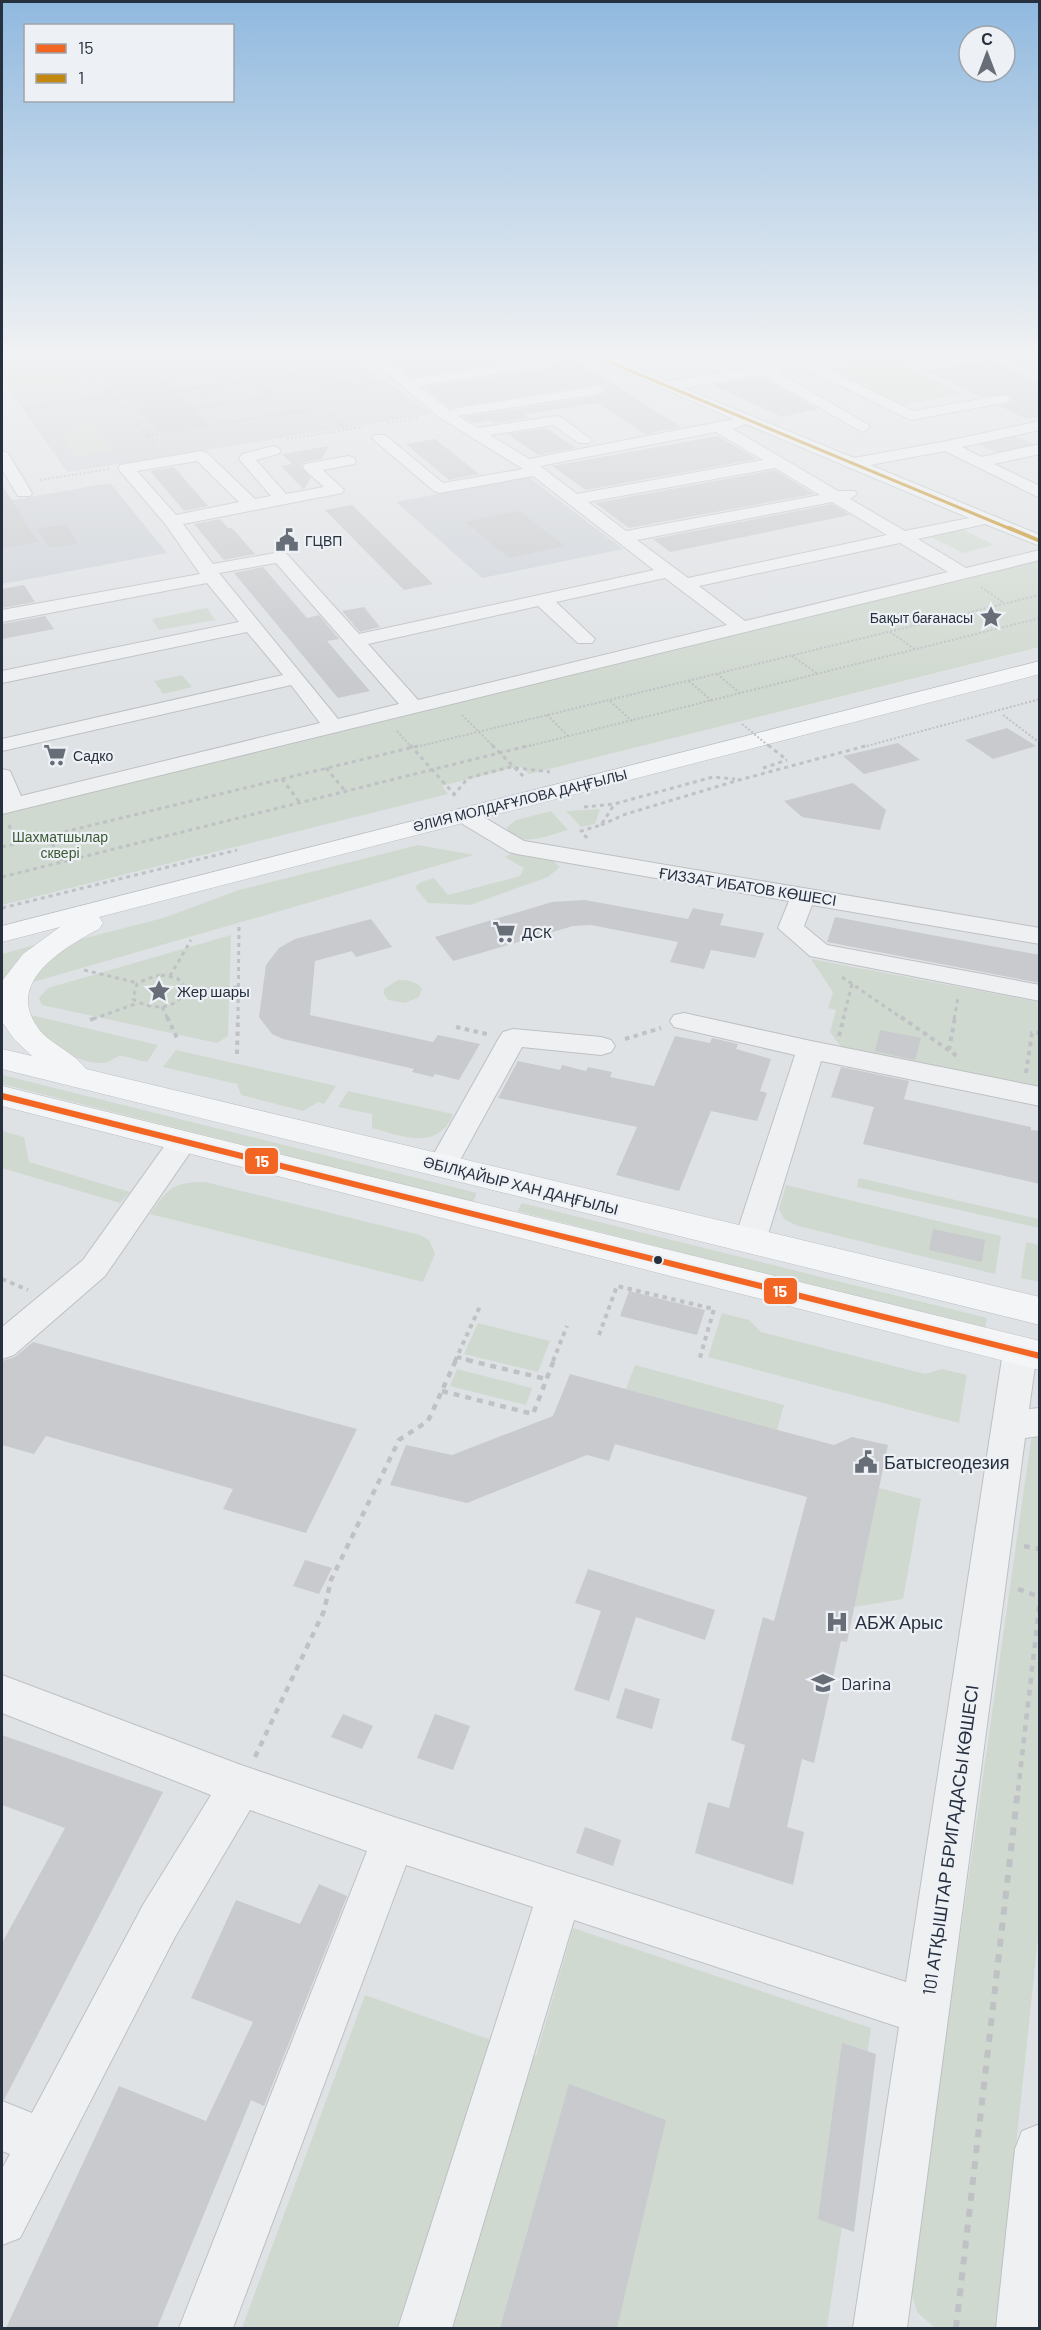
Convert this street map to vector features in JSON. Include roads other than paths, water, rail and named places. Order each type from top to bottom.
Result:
[{"type":"main road","name":"ӘЛИЯ МОЛДАҒҰЛОВА ДАҢҒЫЛЫ","points":[[2,934],[136,899],[460,805],[1040,667]]},
{"type":"main road","points":[[79,1078],[21,1027],[12,1016],[9,993],[31,959],[53,942],[136,899]]},
{"type":"main road","name":"ӘБІЛҚАЙЫР ХАН ДАҢҒЫЛЫ","points":[[2,1059],[1040,1311]]},
{"type":"main road","points":[[2,1095],[1030,1354]]},
{"type":"main road","points":[[476,1215],[498,1179]]},
{"type":"street","points":[[7,465],[21,488]]},
{"type":"street","points":[[144,465],[126,468],[172,521],[209,574],[333,726]]},
{"type":"street","points":[[210,465],[251,505]]},
{"type":"street","points":[[252,465],[283,500]]},
{"type":"street","points":[[172,521],[336,490],[312,467],[326,465]]},
{"type":"street","points":[[415,465],[440,488],[543,465]]},
{"type":"street","points":[[528,465],[742,628]]},
{"type":"street","points":[[574,500],[765,465]]},
{"type":"street","points":[[785,465],[964,574]]},
{"type":"street","points":[[857,465],[1040,541]]},
{"type":"street","points":[[984,465],[1040,493]]},
{"type":"street","points":[[623,537],[839,497],[898,483]]},
{"type":"street","points":[[354,640],[542,600],[905,537],[986,519]]},
{"type":"street","points":[[2,776],[7,806],[1040,555]]},
{"type":"street","points":[[2,616],[209,574],[280,557],[413,707]]},
{"type":"street","points":[[542,600],[585,639]]},
{"type":"street","points":[[2,676],[251,624]]},
{"type":"street","points":[[2,745],[296,678]]},
{"type":"street","name":"ҒИЗЗАТ ИБАТОВ КӨШЕСІ","points":[[460,805],[517,847],[1040,936]]},
{"type":"street","points":[[803,894],[791,928],[819,951],[1040,993]]},
{"type":"street","points":[[684,1022],[823,1052],[1032,1088]]},
{"type":"street","points":[[442,1166],[513,1038],[601,1046]]},
{"type":"street","points":[[750,1241],[823,1052]]},
{"type":"street","points":[[2,1346],[94,1268],[183,1141]]},
{"type":"street","name":"101 АТҚЫШТАР БРИГАДАСЫ КӨШЕСІ","points":[[880,2328],[925,2012],[1025,1424],[1030,1354]]},
{"type":"street","points":[[2,1694],[242,1786],[394,1839],[925,2012]]},
{"type":"street","points":[[2,2220],[22,2134],[159,1921],[242,1786]]},
{"type":"street","points":[[206,2328],[394,1839]]},
{"type":"street","points":[[425,2328],[560,1893]]},
{"type":"street","points":[[1023,2328],[1040,2148]]},
{"type":"place","name":"ГЦВП","points":[[287,540]]},
{"type":"place","name":"Бақыт бағанасы","points":[[991,617]]},
{"type":"place","name":"Садко","points":[[55,755]]},
{"type":"place","name":"ДСК","points":[[504,932]]},
{"type":"place","name":"Жер шары","points":[[159,991]]},
{"type":"place","name":"Батысгеодезия","points":[[866,1462]]},
{"type":"place","name":"АБЖ Арыс","points":[[837,1622]]},
{"type":"place","name":"Darina","points":[[823,1683]]},
{"type":"park label","name":"Шахматшылар сквері","points":[[60,844]]}]
